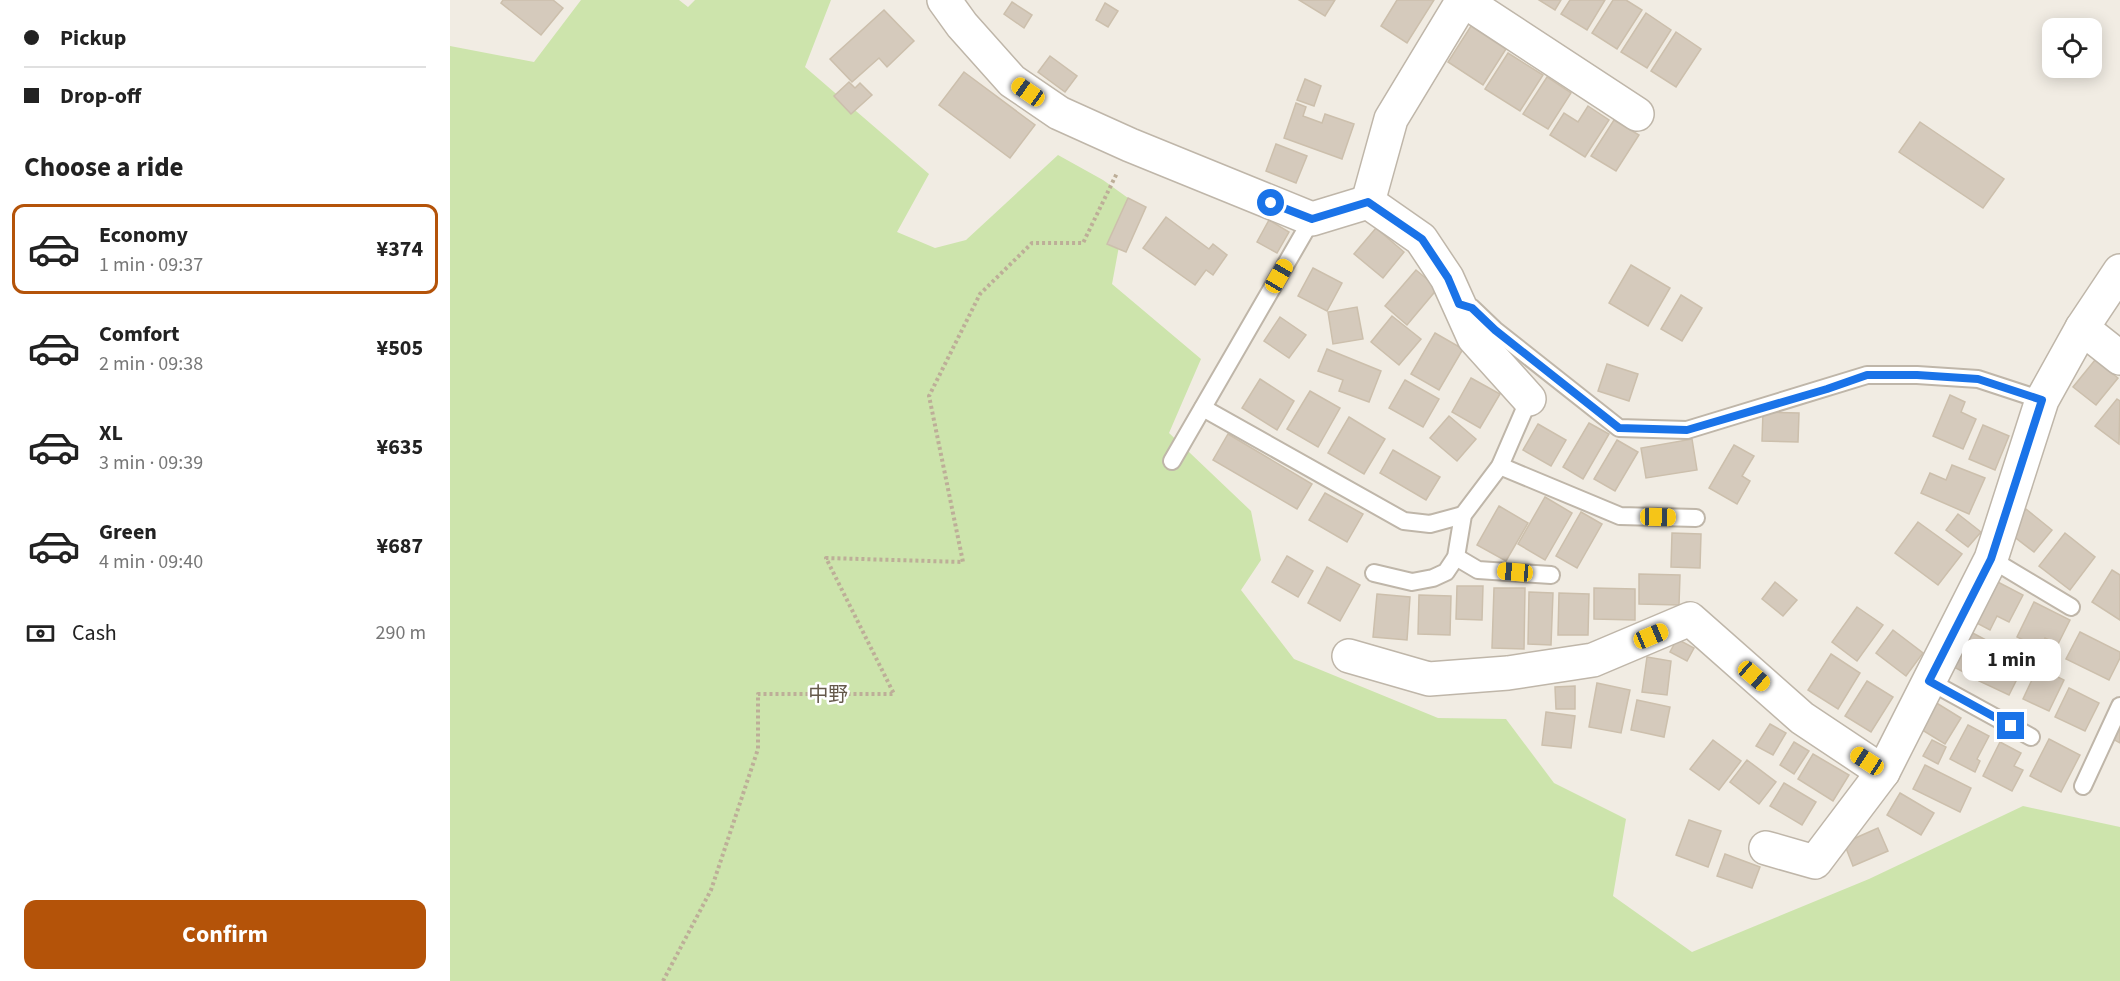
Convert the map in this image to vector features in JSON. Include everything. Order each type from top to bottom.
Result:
[{"type":"street","points":[[944,0],[962,25],[1012,81],[1059,113],[1130,145],[1312,219],[1368,202]]},
{"type":"street","points":[[1368,202],[1391,119],[1463,0],[1637,114]]},
{"type":"street","points":[[1368,202],[1422,239],[1448,278],[1474,338],[1529,399]]},
{"type":"street","points":[[1766,848],[1815,862],[1883,772],[1991,559],[2042,400],[2082,328],[2120,271]]},
{"type":"street","points":[[2082,328],[2120,358]]},
{"type":"street","points":[[1349,656],[1429,679],[1508,673],[1593,660],[1690,619],[1802,718],[1883,772]]},
{"type":"lane","points":[[1172,461],[1312,219]]},
{"type":"lane","points":[[1459,304],[1472,308],[1495,330],[1619,428],[1687,430],[1867,375],[1917,375],[1978,379],[2042,400]]},
{"type":"lane","points":[[1374,573],[1412,582],[1433,578],[1446,572],[1456,557],[1463,515],[1500,466],[1529,399]]},
{"type":"lane","points":[[1203,408],[1404,521],[1430,524],[1463,515]]},
{"type":"lane","points":[[1500,466],[1620,516],[1696,518]]},
{"type":"lane","points":[[1456,557],[1478,570],[1551,575]]},
{"type":"lane","points":[[1991,559],[2071,606]]},
{"type":"lane","points":[[1929,681],[2031,737]]},
{"type":"lane","points":[[2084,786],[2120,706]]},
{"type":"path","points":[[663,981],[711,890],[758,749],[758,694],[894,694],[826,558],[963,562],[929,396],[980,294],[1032,243],[1083,243],[1130,145]]},
{"type":"green space","points":[[581,0],[679,0],[688,7],[695,0],[831,0],[805,67],[929,174],[897,232],[935,248],[966,240],[1058,155],[1103,180],[1128,198],[1112,284],[1201,359],[1169,433],[1251,511],[1261,560],[1241,590],[1294,659],[1438,718],[1506,719],[1554,783],[1626,819],[1613,896],[1692,952],[1869,879],[2023,806],[2120,827],[2120,981],[450,981],[450,46],[534,62]]},
{"type":"building","points":[[503,0],[553,0],[563,8],[541,35],[501,3]]},
{"type":"building","points":[[1299,0],[1335,0],[1325,16]]},
{"type":"building","points":[[1397,0],[1434,0],[1407,43],[1381,26]]},
{"type":"building","points":[[1539,0],[1561,0],[1555,10]]},
{"type":"building","points":[[1570,0],[1605,0],[1587,30],[1561,14]]},
{"type":"building","points":[[1613,0],[1626,0],[1642,10],[1617,49],[1592,33]]},
{"type":"building","points":[[1012,2],[1032,15],[1024,28],[1004,14]]},
{"type":"building","points":[[1105,3],[1118,11],[1108,27],[1096,20]]},
{"type":"building","points":[[884,10],[914,41],[887,67],[879,58],[852,82],[830,59]]},
{"type":"building","points":[[1646,13],[1671,30],[1647,68],[1621,52]]},
{"type":"building","points":[[1471,26],[1506,49],[1483,85],[1448,62]]},
{"type":"building","points":[[1676,32],[1701,49],[1676,87],[1651,71]]},
{"type":"building","points":[[1508,53],[1543,75],[1520,111],[1485,89]]},
{"type":"building","points":[[1050,56],[1077,76],[1065,92],[1038,72]]},
{"type":"building","points":[[964,72],[1035,125],[1010,158],[939,105]]},
{"type":"building","points":[[1547,77],[1571,93],[1548,129],[1523,114]]},
{"type":"building","points":[[1305,79],[1321,86],[1314,106],[1297,100]]},
{"type":"building","points":[[849,82],[855,88],[860,83],[872,95],[851,114],[834,96]]},
{"type":"building","points":[[1296,103],[1306,107],[1303,116],[1322,123],[1325,114],[1354,124],[1342,159],[1284,138]]},
{"type":"building","points":[[1588,106],[1609,120],[1585,157],[1550,135],[1564,113],[1578,122]]},
{"type":"building","points":[[1614,120],[1639,135],[1616,171],[1591,156]]},
{"type":"building","points":[[1920,122],[2004,179],[1983,208],[1899,152]]},
{"type":"building","points":[[1276,144],[1307,156],[1296,183],[1266,171]]},
{"type":"building","points":[[1128,198],[1146,207],[1126,252],[1107,244]]},
{"type":"building","points":[[1166,217],[1209,249],[1213,244],[1227,255],[1213,275],[1206,270],[1195,285],[1143,248]]},
{"type":"building","points":[[1269,220],[1289,232],[1277,253],[1257,242]]},
{"type":"building","points":[[1376,228],[1404,252],[1383,278],[1354,254]]},
{"type":"building","points":[[1631,265],[1670,288],[1648,326],[1609,303]]},
{"type":"building","points":[[1313,268],[1342,283],[1327,311],[1298,296]]},
{"type":"building","points":[[1416,270],[1438,288],[1407,325],[1385,306]]},
{"type":"building","points":[[1681,295],[1702,308],[1682,341],[1661,329]]},
{"type":"building","points":[[1357,307],[1363,339],[1333,344],[1328,312]]},
{"type":"building","points":[[1392,316],[1421,339],[1399,365],[1371,342]]},
{"type":"building","points":[[1280,317],[1306,335],[1289,358],[1264,341]]},
{"type":"building","points":[[1435,333],[1463,349],[1439,390],[1411,374]]},
{"type":"building","points":[[1327,349],[1381,371],[1369,402],[1339,391],[1343,380],[1318,371]]},
{"type":"building","points":[[2095,360],[2118,378],[2096,405],[2073,387]]},
{"type":"building","points":[[1607,364],[1638,374],[1629,401],[1598,391]]},
{"type":"building","points":[[1471,378],[1500,394],[1480,428],[1452,412]]},
{"type":"building","points":[[1260,379],[1294,401],[1277,430],[1242,408]]},
{"type":"building","points":[[1405,380],[1439,399],[1423,427],[1389,408]]},
{"type":"building","points":[[1310,391],[1340,408],[1318,447],[1287,429]]},
{"type":"building","points":[[1950,395],[1965,402],[1961,412],[1976,419],[1963,449],[1933,436]]},
{"type":"building","points":[[2117,399],[2120,401],[2119,444],[2095,426]]},
{"type":"building","points":[[1763,412],[1799,413],[1798,442],[1762,441]]},
{"type":"building","points":[[1449,416],[1476,439],[1457,461],[1430,438]]},
{"type":"building","points":[[1349,417],[1385,439],[1364,474],[1328,453]]},
{"type":"building","points":[[1589,423],[1609,434],[1583,479],[1563,467]]},
{"type":"building","points":[[1538,424],[1566,440],[1551,466],[1523,450]]},
{"type":"building","points":[[1983,425],[2009,436],[1995,470],[1969,459]]},
{"type":"building","points":[[1228,434],[1312,484],[1297,509],[1213,460]]},
{"type":"building","points":[[1692,439],[1697,470],[1646,478],[1641,448]]},
{"type":"building","points":[[1617,440],[1638,452],[1615,491],[1594,479]]},
{"type":"building","points":[[1734,445],[1754,456],[1742,476],[1750,481],[1737,504],[1709,488]]},
{"type":"building","points":[[1393,450],[1440,477],[1426,500],[1380,473]]},
{"type":"building","points":[[1952,465],[1985,478],[1969,514],[1921,493],[1930,473],[1946,480]]},
{"type":"building","points":[[1325,493],[1363,514],[1347,542],[1309,520]]},
{"type":"building","points":[[1545,497],[1572,513],[1545,560],[1518,544]]},
{"type":"building","points":[[1499,506],[1528,523],[1506,561],[1477,545]]},
{"type":"building","points":[[2026,509],[2052,530],[2034,552],[2008,532]]},
{"type":"building","points":[[1581,512],[1602,524],[1577,568],[1556,556]]},
{"type":"building","points":[[1958,514],[1981,532],[1968,547],[1946,530]]},
{"type":"building","points":[[1918,522],[1962,554],[1938,585],[1895,553]]},
{"type":"building","points":[[1672,533],[1701,534],[1700,568],[1671,567]]},
{"type":"building","points":[[2065,533],[2095,557],[2070,590],[2039,566]]},
{"type":"building","points":[[1287,556],[1313,571],[1298,597],[1272,582]]},
{"type":"building","points":[[1327,567],[1360,585],[1340,621],[1308,603]]},
{"type":"building","points":[[2112,570],[2120,575],[2120,620],[2092,602]]},
{"type":"building","points":[[1639,574],[1680,575],[1679,605],[1639,604]]},
{"type":"building","points":[[1992,579],[2023,595],[2009,622],[1997,616],[1990,630],[1971,620]]},
{"type":"building","points":[[1775,582],[1797,600],[1783,616],[1762,599]]},
{"type":"building","points":[[1457,586],[1483,586],[1482,620],[1456,619]]},
{"type":"building","points":[[1494,588],[1525,588],[1524,649],[1492,648]]},
{"type":"building","points":[[1594,588],[1635,589],[1635,620],[1594,619]]},
{"type":"building","points":[[1529,592],[1553,593],[1551,645],[1528,644]]},
{"type":"building","points":[[1559,593],[1589,594],[1588,635],[1558,635]]},
{"type":"building","points":[[1377,594],[1410,597],[1407,640],[1373,637]]},
{"type":"building","points":[[1419,595],[1451,596],[1450,635],[1418,634]]},
{"type":"building","points":[[2034,602],[2070,620],[2058,644],[2045,638],[2040,648],[2017,637]]},
{"type":"building","points":[[1857,607],[1883,625],[1857,661],[1832,642]]},
{"type":"building","points":[[1965,629],[1990,642],[1973,677],[1948,664]]},
{"type":"building","points":[[1893,630],[1923,653],[1906,676],[1876,653]]},
{"type":"building","points":[[2080,632],[2120,652],[2120,658],[2109,680],[2066,659]]},
{"type":"building","points":[[1677,639],[1694,648],[1687,661],[1670,652]]},
{"type":"building","points":[[1996,646],[2026,661],[2009,695],[1979,681]]},
{"type":"building","points":[[1831,654],[1860,673],[1838,709],[1808,690]]},
{"type":"building","points":[[1647,657],[1671,661],[1667,695],[1642,692]]},
{"type":"building","points":[[2038,667],[2064,680],[2049,711],[2023,699]]},
{"type":"building","points":[[1867,681],[1893,697],[1871,732],[1845,716]]},
{"type":"building","points":[[1597,683],[1630,690],[1621,733],[1589,727]]},
{"type":"building","points":[[1575,686],[1575,709],[1556,709],[1555,687]]},
{"type":"building","points":[[2069,688],[2099,703],[2085,731],[2055,717]]},
{"type":"building","points":[[1930,699],[1961,718],[1945,744],[1914,725]]},
{"type":"building","points":[[1637,700],[1670,707],[1664,737],[1631,730]]},
{"type":"building","points":[[1546,712],[1575,716],[1571,748],[1542,745]]},
{"type":"building","points":[[2120,715],[2120,743],[2109,737]]},
{"type":"building","points":[[1770,724],[1786,733],[1773,755],[1756,746]]},
{"type":"building","points":[[1968,725],[1989,736],[1977,759],[1980,761],[1975,772],[1950,759]]},
{"type":"building","points":[[2049,739],[2080,755],[2061,792],[2030,776]]},
{"type":"building","points":[[1713,740],[1741,761],[1719,790],[1690,769]]},
{"type":"building","points":[[1932,740],[1946,747],[1938,764],[1923,756]]},
{"type":"building","points":[[1794,742],[1809,751],[1794,774],[1780,765]]},
{"type":"building","points":[[2000,742],[2021,753],[2014,766],[2023,770],[2012,791],[1983,776]]},
{"type":"building","points":[[1813,754],[1849,775],[1833,801],[1798,779]]},
{"type":"building","points":[[1747,760],[1776,782],[1759,804],[1730,782]]},
{"type":"building","points":[[1925,765],[1971,788],[1960,812],[1913,789]]},
{"type":"building","points":[[1784,783],[1816,802],[1802,825],[1770,806]]},
{"type":"building","points":[[1900,793],[1934,813],[1921,835],[1887,815]]},
{"type":"building","points":[[1689,820],[1721,831],[1708,867],[1676,855]]},
{"type":"building","points":[[1878,828],[1888,851],[1853,866],[1844,843]]},
{"type":"building","points":[[1725,854],[1760,867],[1752,888],[1717,876]]},
{"type":"district","name":"中野","points":[[828,694]]},
{"type":"route","points":[[1271,203],[1312,219],[1368,202],[1422,239],[1448,278],[1459,304],[1472,308],[1495,330],[1566,388],[1619,428],[1687,430],[1867,375],[1917,375],[1978,379],[2042,400],[1991,559],[1929,681],[2011,726]]}]
